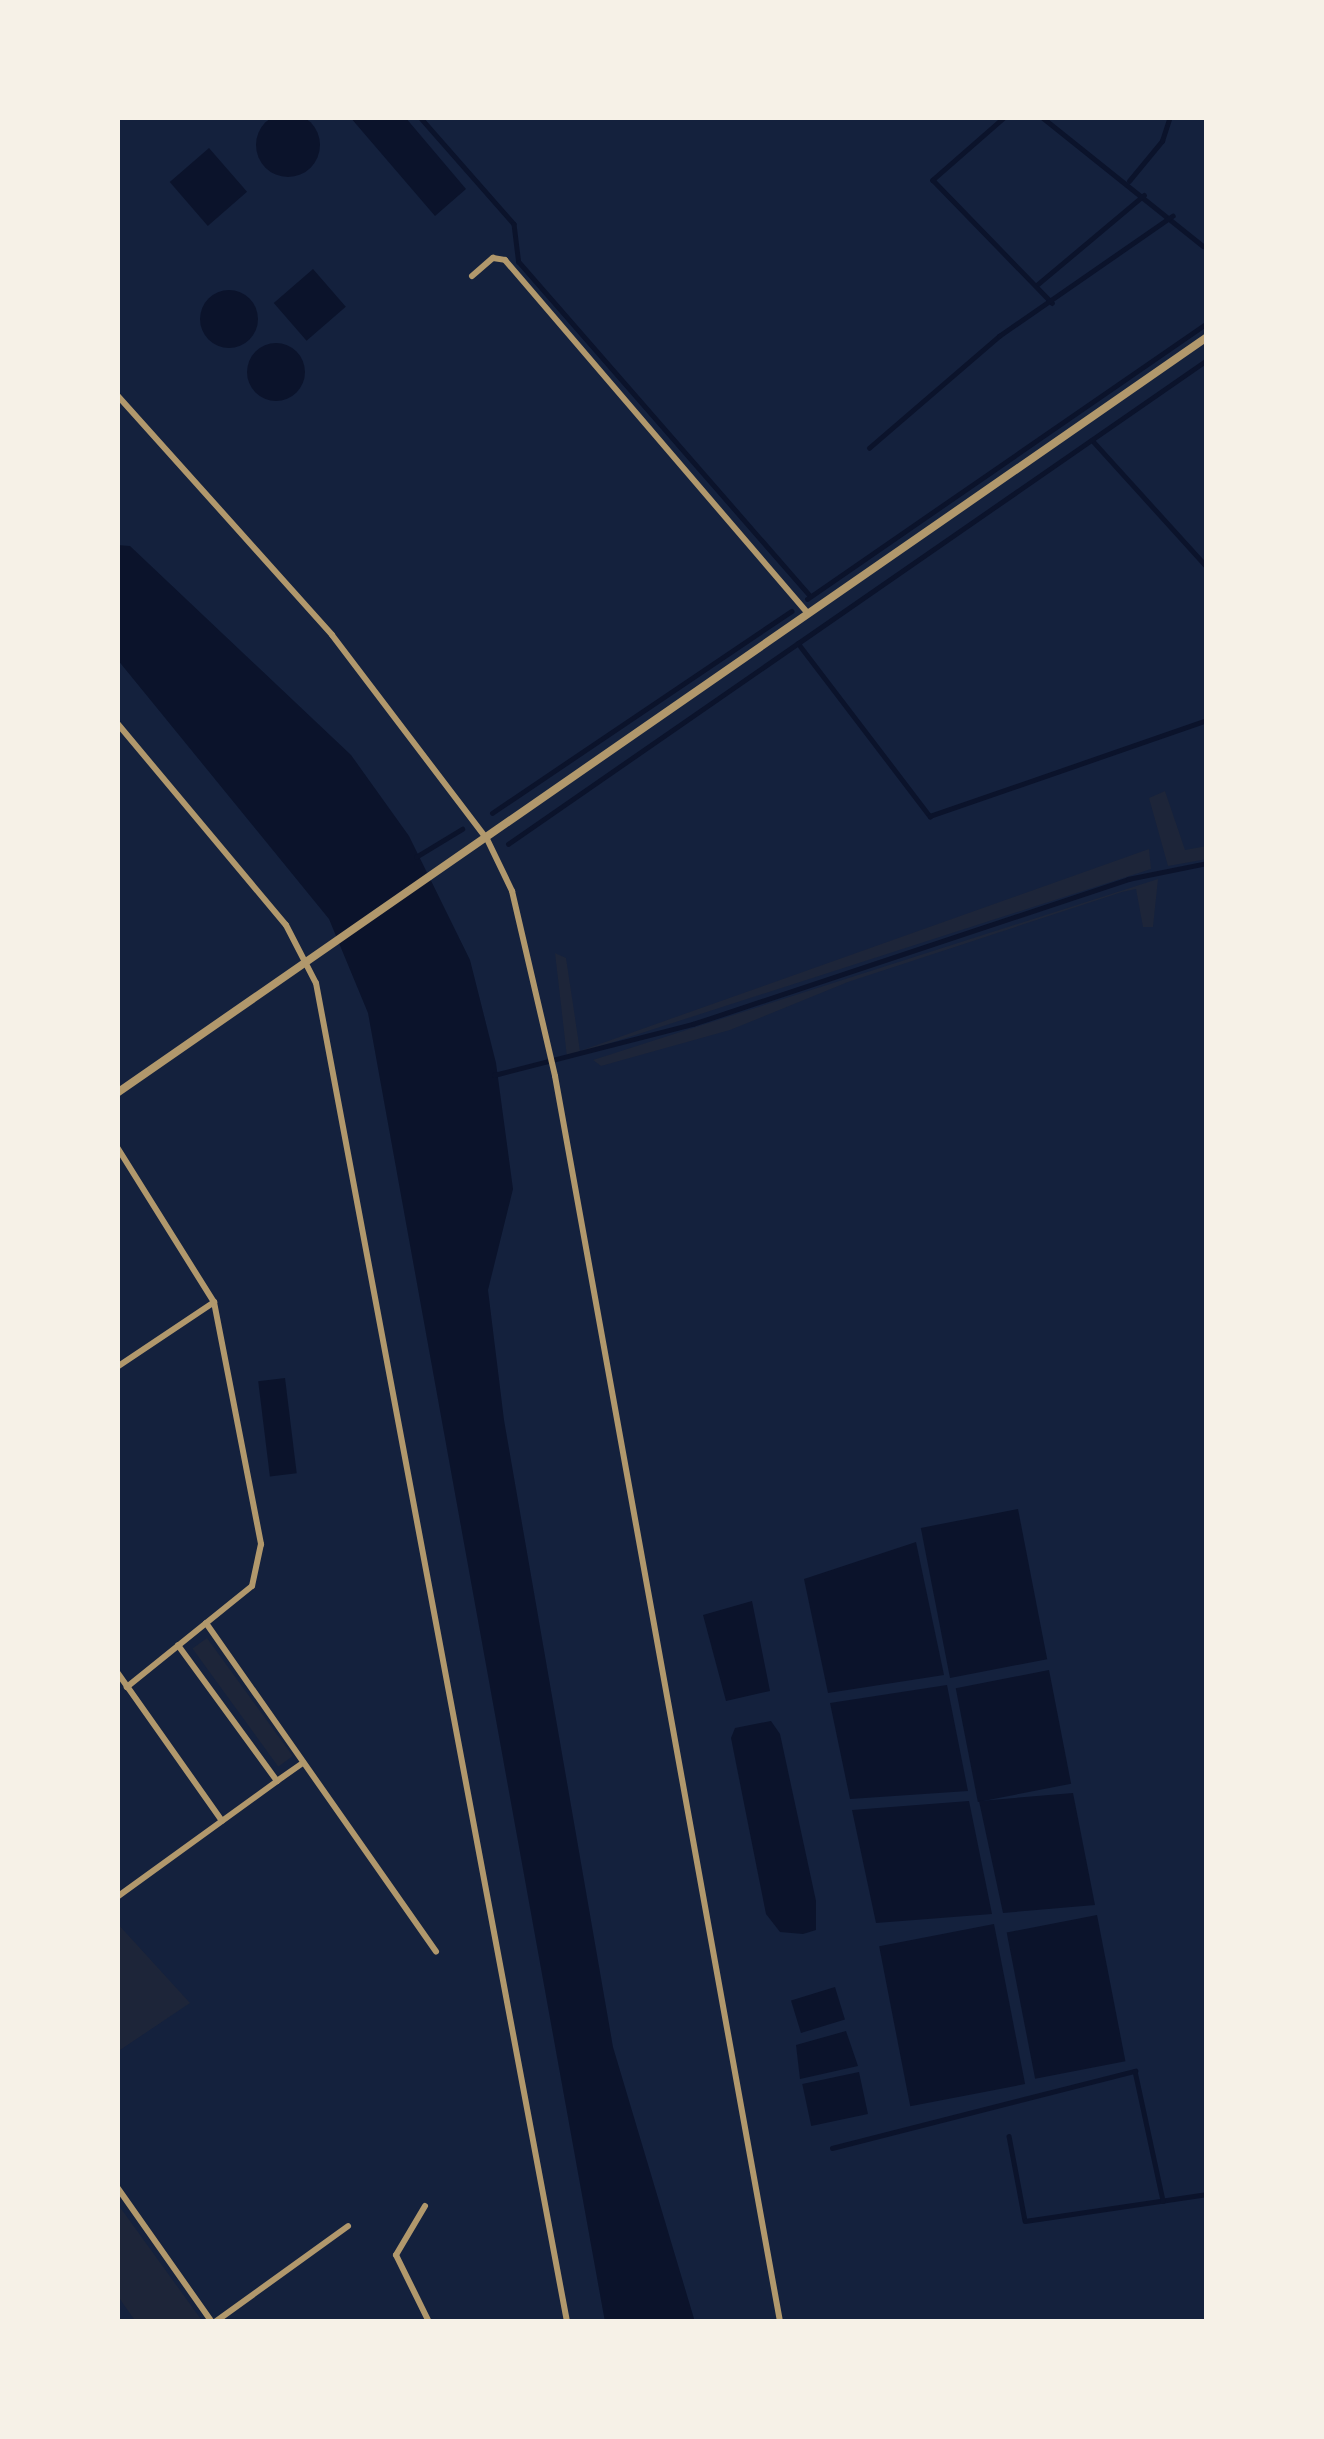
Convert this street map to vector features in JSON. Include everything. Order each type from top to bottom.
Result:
[{"type":"street","points":[[472,276],[493,258],[505,260],[808,613]]},
{"type":"street","points":[[117,1094],[1207,337]]},
{"type":"street","points":[[117,395],[332,635],[487,838],[515,902],[555,1076],[779,2322]]},
{"type":"street","points":[[117,723],[308,962],[369,1238],[567,2322]]},
{"type":"street","points":[[117,1147],[214,1302],[261,1544],[252,1586],[127,1687]]},
{"type":"street","points":[[117,1367],[214,1302]]},
{"type":"street","points":[[206,1623],[436,1952]]},
{"type":"street","points":[[178,1646],[277,1781]]},
{"type":"street","points":[[117,1672],[223,1822]]},
{"type":"street","points":[[117,1897],[303,1762]]},
{"type":"street","points":[[117,2186],[213,2322],[348,2225]]},
{"type":"street","points":[[425,2206],[395,2255],[429,2322]]},
{"type":"shaded area","points":[[288,113],[311,122],[320,145],[311,168],[288,177],[265,168],[256,145],[265,122]]},
{"type":"shaded area","points":[[350,117],[405,117],[466,189],[435,216]]},
{"type":"shaded area","points":[[209,148],[247,192],[208,226],[170,182]]},
{"type":"shaded area","points":[[313,269],[346,307],[307,341],[274,303]]},
{"type":"shaded area","points":[[229,290],[249,299],[258,319],[249,339],[229,348],[209,339],[200,319],[209,299]]},
{"type":"shaded area","points":[[276,343],[296,352],[305,372],[296,392],[276,401],[256,392],[247,372],[256,352]]},
{"type":"shaded area","points":[[117,545],[130,546],[351,755],[409,836],[470,960],[496,1063],[513,1189],[488,1290],[504,1420],[613,2047],[695,2322],[605,2322],[368,1013],[329,919],[117,659]]},
{"type":"shaded area","points":[[1165,791],[1185,850],[1207,846],[1207,859],[1168,866],[1149,798]]},
{"type":"shaded area","points":[[1149,849],[1151,869],[567,1057],[555,953],[566,958],[580,1051]]},
{"type":"shaded area","points":[[1158,879],[1153,927],[1143,927],[1136,889],[1122,892],[848,982],[730,1030],[601,1066],[593,1060]]},
{"type":"shaded area","points":[[285,1378],[297,1473],[270,1477],[258,1381]]},
{"type":"shaded area","points":[[1018,1509],[1047,1659],[950,1678],[921,1528]]},
{"type":"shaded area","points":[[916,1542],[944,1675],[828,1693],[804,1579]]},
{"type":"shaded area","points":[[752,1601],[770,1691],[726,1701],[703,1615]]},
{"type":"shaded area","points":[[207,1638],[293,1756],[278,1767],[192,1649]]},
{"type":"shaded area","points":[[1049,1670],[1071,1784],[978,1802],[956,1688]]},
{"type":"shaded area","points":[[947,1685],[968,1791],[850,1799],[830,1703]]},
{"type":"shaded area","points":[[771,1721],[780,1734],[816,1901],[816,1930],[803,1934],[780,1932],[766,1914],[731,1738],[735,1728]]},
{"type":"shaded area","points":[[1073,1793],[1095,1905],[1003,1913],[979,1801]]},
{"type":"shaded area","points":[[969,1801],[992,1914],[876,1923],[852,1810]]},
{"type":"shaded area","points":[[1097,1915],[1125,2061],[1035,2079],[1007,1933]]},
{"type":"shaded area","points":[[117,1923],[190,2003],[117,2052],[118,1972]]},
{"type":"shaded area","points":[[994,1924],[1025,2084],[910,2106],[879,1946]]},
{"type":"shaded area","points":[[835,1987],[845,2020],[801,2033],[791,2000]]},
{"type":"shaded area","points":[[846,2031],[858,2066],[800,2079],[796,2045]]},
{"type":"shaded area","points":[[859,2072],[868,2114],[811,2126],[802,2084]]},
{"type":"shaded area","points":[[117,2203],[203,2322],[136,2322],[117,2295]]},
{"type":"waterway","points":[[420,117],[514,224],[519,262],[810,596]]},
{"type":"waterway","points":[[1005,117],[933,180],[1052,303]]},
{"type":"waterway","points":[[1042,117],[1203,246]]},
{"type":"waterway","points":[[1129,181],[1162,141],[1170,117]]},
{"type":"waterway","points":[[1038,284],[1144,195]]},
{"type":"waterway","points":[[869,448],[999,336],[1172,216]]},
{"type":"waterway","points":[[807,599],[1207,323]]},
{"type":"waterway","points":[[508,844],[1207,360]]},
{"type":"waterway","points":[[1092,440],[1207,567]]},
{"type":"waterway","points":[[492,813],[791,611]]},
{"type":"waterway","points":[[798,643],[930,816],[1207,720]]},
{"type":"waterway","points":[[416,857],[462,829]]},
{"type":"waterway","points":[[494,1075],[693,1024],[1128,879],[1207,863]]},
{"type":"waterway","points":[[832,2148],[1135,2071],[1163,2201]]},
{"type":"waterway","points":[[1009,2136],[1025,2221],[1207,2194]]}]
